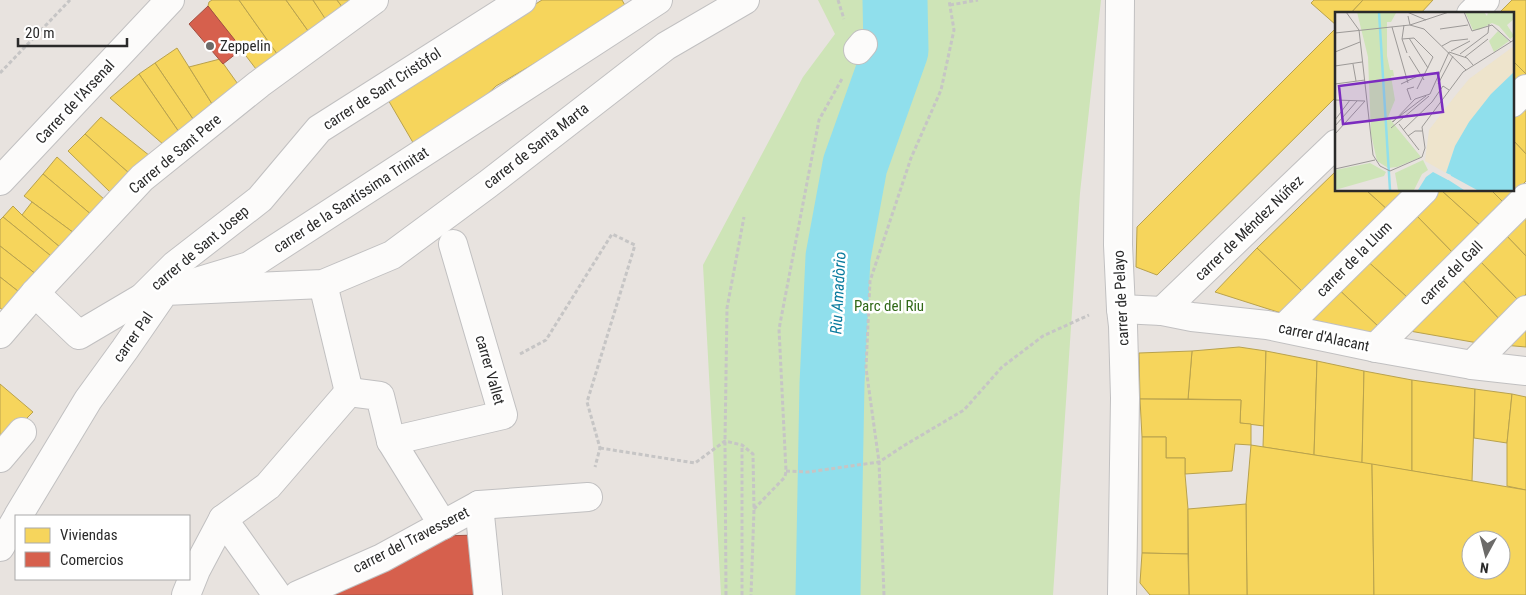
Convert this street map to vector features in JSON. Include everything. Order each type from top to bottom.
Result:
[{"type":"street","name":"Carrer de l'Arsenal","points":[[0,181],[170,0]]},
{"type":"street","name":"Carrer de Sant Pere","points":[[0,334],[35,293],[142,178],[259,84],[374,0]]},
{"type":"street","name":"carrer de Sant Cristòfol","points":[[260,199],[319,129],[522,0]]},
{"type":"street","name":"carrer de la Santíssima Trinitat","points":[[35,293],[79,335],[153,295],[248,266],[658,0]]},
{"type":"street","name":"carrer de Santa Marta","points":[[323,284],[392,255],[488,184],[666,46],[745,0]]},
{"type":"street","name":"carrer de Pelayo","points":[[1120,0],[1118,245],[1125,398],[1122,595]]},
{"type":"street","points":[[1473,12],[1486,0]]},
{"type":"street","points":[[1514,101],[1526,89]]},
{"type":"street","name":"carrer de Méndez Núñez","points":[[1162,311],[1335,145]]},
{"type":"street","name":"carrer de la Llum","points":[[1284,328],[1423,191]]},
{"type":"street","name":"carrer del Gall","points":[[1375,348],[1526,198]]},
{"type":"street","name":"carrer de Sant Josep","points":[[153,295],[175,265],[260,199]]},
{"type":"street","name":"carrer Vallet","points":[[391,440],[503,415],[453,244]]},
{"type":"street","points":[[153,295],[323,284],[349,392]]},
{"type":"street","name":"carrer Pal","points":[[19,515],[88,400],[125,349],[153,295]]},
{"type":"street","name":"carrer d'Alacant","points":[[1121,309],[1162,311],[1192,317],[1267,325],[1375,348],[1472,365],[1526,372]]},
{"type":"street","points":[[1472,365],[1526,310]]},
{"type":"street","points":[[349,392],[380,396],[391,440],[443,524]]},
{"type":"street","points":[[186,595],[196,570],[223,519],[268,486],[349,392]]},
{"type":"street","points":[[0,458],[22,432]]},
{"type":"street","name":"carrer del Travesseret","points":[[298,595],[382,558],[479,505],[588,497]]},
{"type":"street","points":[[479,505],[488,595]]},
{"type":"street","points":[[223,519],[277,595]]},
{"type":"street","points":[[0,547],[15,522]]},
{"type":"path","points":[[0,73],[70,0]]},
{"type":"path","points":[[838,0],[856,41]]},
{"type":"path","points":[[884,595],[879,462],[866,368],[870,281],[911,158],[941,90],[954,30],[950,0]]},
{"type":"path","points":[[950,5],[978,0]]},
{"type":"path","points":[[754,509],[785,477],[779,329],[819,120],[843,78]]},
{"type":"path","points":[[726,595],[725,441],[727,308],[744,217]]},
{"type":"path","points":[[489,369],[546,340],[612,234],[635,245],[587,402],[600,448],[695,463],[725,441],[742,445],[753,454],[754,509],[751,595]]},
{"type":"path","points":[[786,471],[808,472],[879,462],[964,410],[1002,367],[1043,336],[1094,314]]},
{"type":"path","points":[[742,445],[742,595]]},
{"type":"green space","name":"Parc del Riu","points":[[818,0],[1101,0],[1080,193],[1053,595],[721,595],[703,265],[803,77],[835,34]]},
{"type":"building: Viviendas","points":[[212,0],[239,0],[280,58],[259,73],[208,6]]},
{"type":"building: Viviendas","points":[[239,0],[286,0],[311,35],[280,58]]},
{"type":"building: Viviendas","points":[[286,0],[313,0],[328,22],[311,35]]},
{"type":"building: Viviendas","points":[[313,0],[337,0],[343,8],[326,20]]},
{"type":"building: Viviendas","points":[[337,0],[354,0],[343,8]]},
{"type":"building: Viviendas","points":[[542,0],[622,0],[627,9],[496,86],[473,108],[415,146],[387,98]]},
{"type":"building: Viviendas","points":[[1314,0],[1363,0],[1352,12],[1335,12],[1335,24],[1311,3]]},
{"type":"building: Viviendas","points":[[1363,0],[1433,0],[1422,12],[1352,12]]},
{"type":"building: Viviendas","points":[[1512,0],[1526,0],[1526,74],[1514,62],[1514,12],[1500,12]]},
{"type":"building: Viviendas","points":[[1335,29],[1335,98],[1157,275],[1136,267],[1137,227]]},
{"type":"building: Viviendas","points":[[177,48],[214,107],[195,122],[155,63]]},
{"type":"building: Viviendas","points":[[220,59],[240,87],[214,107],[189,67]]},
{"type":"building: Viviendas","points":[[1514,62],[1526,74],[1514,86]]},
{"type":"building: Viviendas","points":[[155,63],[195,122],[179,132],[139,74]]},
{"type":"building: Viviendas","points":[[139,74],[179,132],[164,145],[110,98]]},
{"type":"building: Viviendas","points":[[1526,100],[1526,154],[1514,141],[1514,112]]},
{"type":"building: Viviendas","points":[[101,117],[150,156],[130,174],[85,134]]},
{"type":"building: Viviendas","points":[[85,134],[130,174],[110,192],[68,151]]},
{"type":"building: Viviendas","points":[[1514,141],[1526,154],[1526,181],[1504,203],[1492,191],[1514,191]]},
{"type":"building: Viviendas","points":[[57,157],[105,200],[93,216],[43,174]]},
{"type":"building: Viviendas","points":[[1335,172],[1335,191],[1367,191],[1388,210],[1304,293],[1257,248]]},
{"type":"building: Viviendas","points":[[43,174],[93,216],[78,236],[24,196]]},
{"type":"building: Viviendas","points":[[1367,191],[1408,191],[1388,210]]},
{"type":"building: Viviendas","points":[[1432,191],[1442,191],[1481,226],[1454,254],[1412,211]]},
{"type":"building: Viviendas","points":[[1442,191],[1492,191],[1504,203],[1481,226]]},
{"type":"building: Viviendas","points":[[32,202],[74,233],[61,248],[22,215]]},
{"type":"building: Viviendas","points":[[13,206],[61,248],[51,256],[3,217]]},
{"type":"building: Viviendas","points":[[1412,211],[1454,254],[1407,297],[1364,258]]},
{"type":"building: Viviendas","points":[[1521,214],[1526,219],[1526,256],[1502,231]]},
{"type":"building: Viviendas","points":[[3,217],[51,256],[37,275],[0,246],[0,220]]},
{"type":"building: Viviendas","points":[[1502,231],[1526,256],[1526,294],[1519,301],[1474,255]]},
{"type":"building: Viviendas","points":[[0,246],[37,275],[23,295],[0,277]]},
{"type":"building: Viviendas","points":[[1257,248],[1304,293],[1281,313],[1215,292]]},
{"type":"building: Viviendas","points":[[1474,255],[1519,301],[1501,321],[1456,273]]},
{"type":"building: Viviendas","points":[[1364,258],[1407,297],[1379,327],[1335,286]]},
{"type":"building: Viviendas","points":[[1456,273],[1501,321],[1478,343],[1404,330]]},
{"type":"building: Viviendas","points":[[0,277],[23,295],[6,312],[0,308]]},
{"type":"building: Viviendas","points":[[1335,286],[1379,327],[1372,333],[1303,318]]},
{"type":"building: Viviendas","points":[[1526,322],[1526,347],[1503,345]]},
{"type":"building: Viviendas","points":[[1239,347],[1266,351],[1264,426],[1240,423],[1241,400],[1188,399],[1192,351]]},
{"type":"building: Viviendas","points":[[1192,351],[1188,399],[1140,399],[1139,353]]},
{"type":"building: Viviendas","points":[[1266,351],[1317,361],[1314,455],[1263,447]]},
{"type":"building: Viviendas","points":[[1317,361],[1364,371],[1362,463],[1314,455]]},
{"type":"building: Viviendas","points":[[1364,371],[1412,380],[1412,471],[1362,463]]},
{"type":"building: Viviendas","points":[[1412,380],[1475,389],[1472,481],[1412,471]]},
{"type":"building: Viviendas","points":[[0,384],[33,412],[3,442],[0,440]]},
{"type":"building: Viviendas","points":[[1475,389],[1512,394],[1507,443],[1474,438]]},
{"type":"building: Viviendas","points":[[1512,394],[1526,397],[1526,490],[1507,486],[1507,443]]},
{"type":"building: Viviendas","points":[[1140,399],[1241,400],[1240,423],[1251,424],[1251,445],[1235,444],[1232,471],[1185,474],[1185,458],[1166,458],[1166,437],[1142,437]]},
{"type":"building: Viviendas","points":[[1142,437],[1166,437],[1166,458],[1185,458],[1188,554],[1142,553]]},
{"type":"building: Viviendas","points":[[1251,445],[1372,464],[1374,595],[1247,595],[1246,504]]},
{"type":"building: Viviendas","points":[[1372,464],[1526,490],[1526,595],[1374,595]]},
{"type":"building: Viviendas","points":[[1246,504],[1247,595],[1189,595],[1188,509]]},
{"type":"building: Viviendas","points":[[1142,553],[1188,554],[1189,595],[1150,595],[1140,583]]},
{"type":"building: Comercios","points":[[208,6],[242,49],[223,64],[189,24]]},
{"type":"building: Comercios","points":[[478,535],[481,595],[318,595],[441,536]]},
{"type":"waterway","name":"Riu Amadòrio","points":[[828,595],[832,384],[838,257],[855,165],[896,50],[895,0]]},
{"type":"place","name":"Zeppelin","points":[[210,46]]}]
